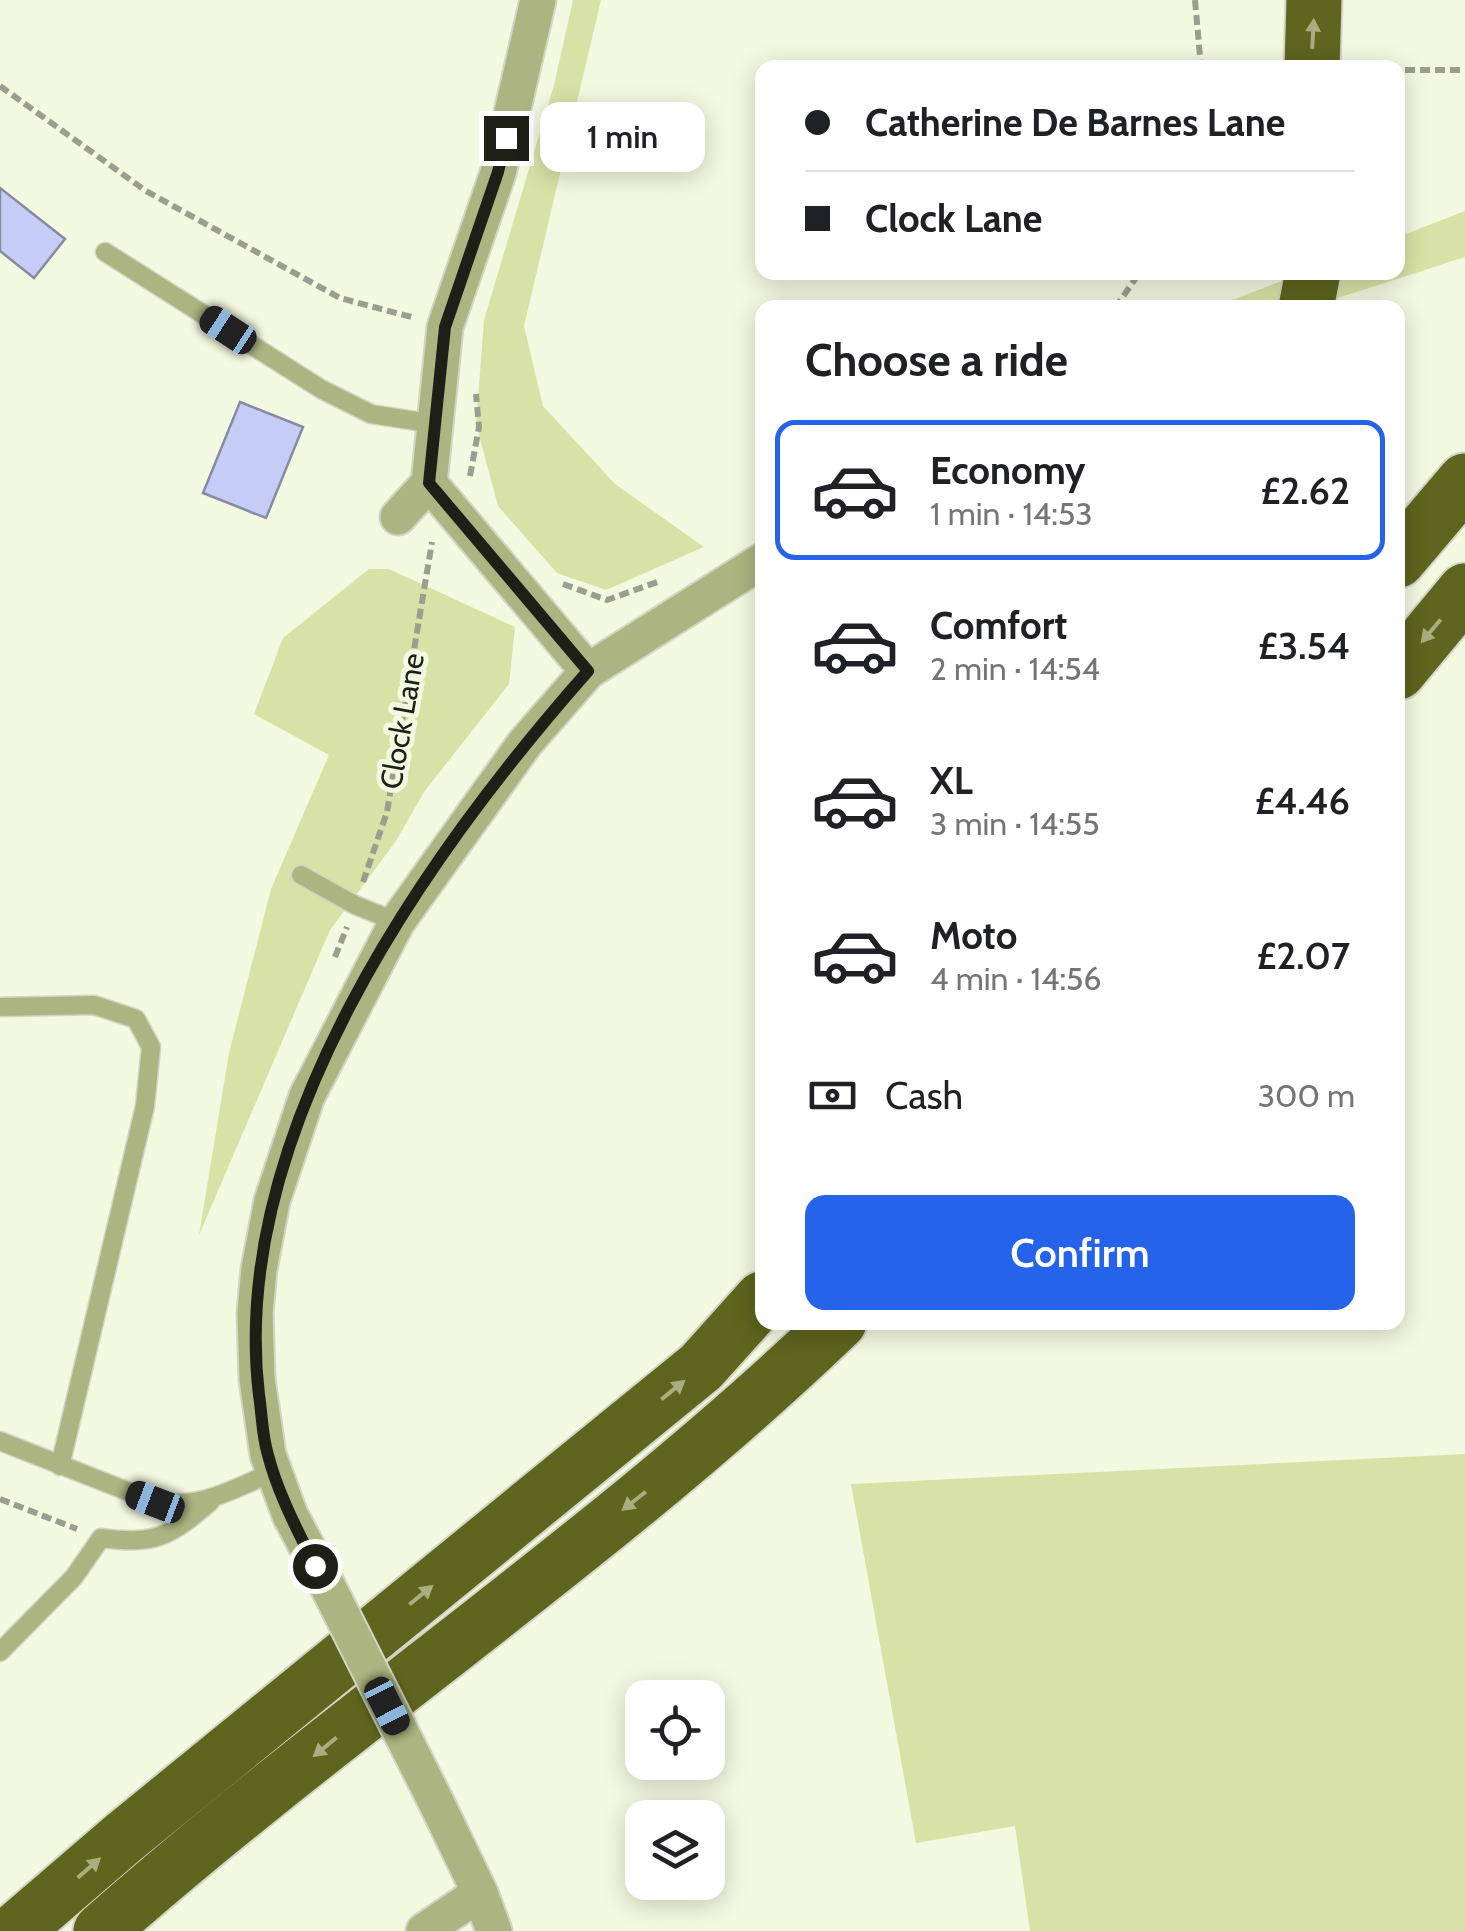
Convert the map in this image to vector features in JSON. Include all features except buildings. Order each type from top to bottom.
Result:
[{"type":"highway","points":[[1312,60],[1314,0]]},
{"type":"highway","points":[[1405,552],[1465,481]]},
{"type":"highway","points":[[1405,663],[1465,590]]},
{"type":"highway","points":[[15,1931],[122,1839],[701,1367],[755,1307]]},
{"type":"highway","points":[[101,1931],[688,1458],[770,1389],[831,1330]]},
{"type":"street","points":[[398,517],[429,483],[445,327],[498,172],[538,0]]},
{"type":"street","points":[[429,483],[588,671]]},
{"type":"street","points":[[494,1931],[436,1802],[290,1515],[274,1472],[261,1409],[255,1313],[258,1269],[272,1201],[307,1096],[397,922],[525,743],[588,671],[755,565]]},
{"type":"street","points":[[424,1931],[480,1894]]},
{"type":"lane","points":[[105,252],[321,389],[371,414],[436,424]]},
{"type":"lane","points":[[301,875],[397,922]]},
{"type":"lane","points":[[0,1008],[94,1004],[136,1019],[151,1046],[145,1106],[60,1466]]},
{"type":"lane","points":[[0,1441],[155,1502],[196,1504],[274,1472]]},
{"type":"lane","points":[[0,1652],[74,1577],[101,1538],[148,1541],[186,1523],[214,1498]]},
{"type":"path","points":[[1195,0],[1200,60]]},
{"type":"path","points":[[1405,70],[1465,70]]},
{"type":"path","points":[[0,86],[146,191],[340,298],[445,327]]},
{"type":"path","points":[[470,478],[474,492]]},
{"type":"path","name":"Clock Lane","points":[[354,904],[387,812],[434,532]]},
{"type":"path","points":[[556,581],[607,600],[672,576]]},
{"type":"path","points":[[0,1498],[101,1538]]},
{"type":"green space","points":[[573,0],[601,0],[524,326],[543,406],[615,484],[704,547],[606,590],[557,573],[498,506],[476,424],[484,320],[554,85]]},
{"type":"green space","points":[[1465,211],[1465,257],[1405,276],[1405,234]]},
{"type":"green space","points":[[1285,280],[1394,280],[1332,300],[1232,300]]},
{"type":"green space","points":[[369,569],[389,569],[515,627],[509,684],[424,792],[396,841],[330,930],[199,1235],[229,1053],[271,889],[329,755],[254,714],[283,638]]},
{"type":"green space","points":[[1465,1454],[1465,1931],[1030,1931],[1015,1826],[916,1843],[851,1484]]},
{"type":"route","points":[[315,1566],[290,1515],[268,1455],[258,1379],[258,1269],[272,1201],[307,1096],[397,922],[525,743],[588,671],[429,483],[445,327],[506,138]]}]
